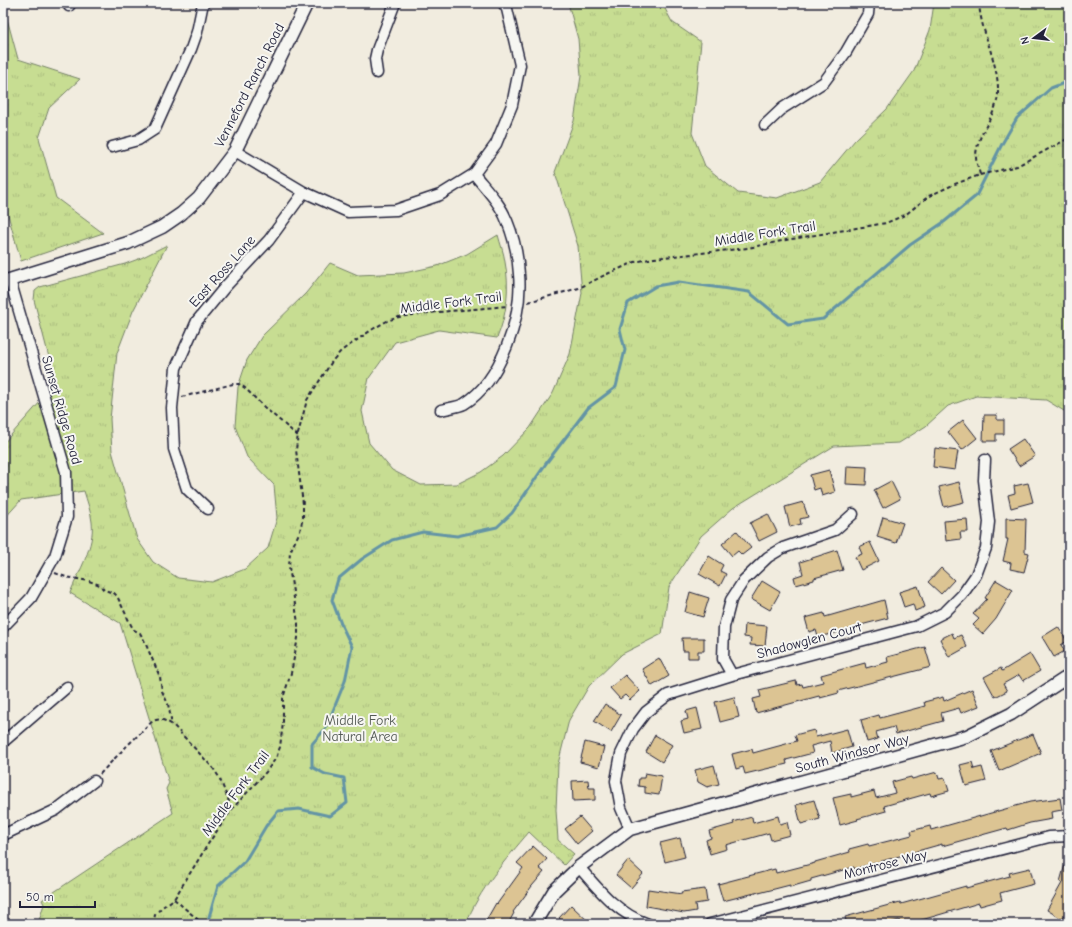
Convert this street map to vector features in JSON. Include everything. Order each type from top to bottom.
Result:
[{"type":"street","points":[[112,147],[138,140],[155,129],[191,50],[197,32],[203,3]]},
{"type":"street","name":"Venneford Ranch Road","points":[[7,281],[128,243],[162,227],[181,214],[199,198],[235,151],[307,3]]},
{"type":"street","points":[[377,73],[375,59],[377,50],[395,3]]},
{"type":"street","points":[[235,151],[304,192],[348,212],[396,210],[440,195],[474,174],[496,144],[512,105],[520,65],[507,9],[503,3]]},
{"type":"street","points":[[765,125],[783,108],[824,82],[846,52],[868,14],[869,3]]},
{"type":"street","points":[[441,410],[464,404],[480,390],[494,373],[504,354],[513,328],[518,304],[519,275],[515,246],[507,221],[495,200],[474,174]]},
{"type":"street","name":"East Ross Lane","points":[[208,509],[187,489],[174,449],[172,408],[176,368],[197,321],[225,287],[269,240],[304,192]]},
{"type":"street","name":"Sunset Ridge Road","points":[[3,627],[31,598],[55,556],[67,517],[66,472],[7,281]]},
{"type":"street","name":"Shadowglen Court","points":[[630,829],[621,808],[616,781],[621,754],[633,729],[646,712],[668,695],[732,675],[917,626],[945,612],[962,595],[976,575],[986,548],[989,522],[984,480],[985,460]]},
{"type":"street","points":[[732,675],[723,659],[724,627],[731,600],[744,580],[768,557],[783,548],[836,530],[853,514]]},
{"type":"street","name":"South Windsor Way","points":[[630,829],[967,736],[1011,714],[1069,676]]},
{"type":"street","points":[[3,742],[67,687]]},
{"type":"street","points":[[3,835],[56,810],[94,781]]},
{"type":"street","points":[[534,924],[554,891],[579,867],[630,829]]},
{"type":"street","name":"Montrose Way","points":[[710,924],[1049,837],[1069,836]]},
{"type":"street","points":[[579,867],[608,900],[635,920],[648,924]]},
{"type":"path","points":[[979,3],[983,30],[993,57],[998,83],[998,94],[993,116],[980,137],[976,157],[980,175]]},
{"type":"path","name":"Middle Fork Trail","points":[[153,924],[155,915],[161,908],[174,899],[232,809],[266,772],[276,758],[280,747],[283,698],[291,673],[298,638],[298,623],[289,567],[290,552],[300,531],[303,517],[303,504],[296,450],[298,436],[307,400],[333,360],[341,351],[373,329],[399,317],[518,304],[579,288],[635,262],[654,258],[748,248],[886,223],[905,215],[929,196],[980,175],[1017,166],[1069,138]]},
{"type":"path","points":[[173,398],[233,384],[239,384],[298,436]]},
{"type":"path","points":[[47,569],[66,577],[89,581],[100,585],[104,590],[114,593],[117,596],[134,630],[140,633],[148,647],[160,677],[162,691],[168,704],[171,724]]},
{"type":"path","points":[[94,781],[151,722],[161,719],[166,720],[213,768],[219,777],[232,809]]},
{"type":"path","points":[[174,899],[203,924]]},
{"type":"green space","name":"Middle Fork Natural Area","points":[[568,3],[662,3],[672,22],[701,42],[692,133],[705,166],[738,193],[777,198],[820,182],[855,140],[887,109],[914,71],[930,30],[934,3],[1069,3],[1069,414],[1046,400],[976,396],[948,406],[926,426],[899,443],[834,446],[733,508],[701,536],[669,587],[662,634],[622,654],[589,686],[569,720],[558,764],[556,810],[558,840],[574,854],[564,865],[529,832],[502,864],[485,888],[466,924],[38,924],[44,904],[42,900],[173,813],[166,789],[169,783],[120,623],[70,593],[86,558],[91,540],[91,518],[84,491],[21,500],[3,520],[3,444],[56,384],[34,300],[35,291],[40,287],[125,264],[167,245],[133,311],[117,353],[110,419],[112,451],[137,539],[153,562],[178,578],[212,582],[245,569],[268,548],[277,518],[274,485],[247,457],[235,426],[238,387],[247,360],[262,336],[306,293],[330,263],[358,275],[404,273],[437,266],[467,254],[498,235],[507,272],[507,301],[497,338],[439,330],[395,342],[369,378],[362,411],[369,443],[392,470],[421,485],[457,484],[481,472],[503,456],[530,428],[553,393],[570,354],[582,293],[578,246],[555,172],[574,121],[581,76],[578,39]]},
{"type":"green space","points":[[3,4],[18,59],[80,79],[49,108],[39,138],[56,198],[103,233],[21,261],[3,197]]},
{"type":"building","points":[[984,415],[997,415],[997,420],[1004,420],[1004,434],[996,434],[996,441],[983,441]]},
{"type":"building","points":[[963,420],[977,438],[962,450],[948,432]]},
{"type":"building","points":[[1023,439],[1035,456],[1019,466],[1008,449]]},
{"type":"building","points":[[935,448],[958,451],[955,470],[933,467]]},
{"type":"building","points":[[847,466],[867,467],[866,485],[846,484]]},
{"type":"building","points":[[829,470],[835,492],[822,496],[820,488],[814,490],[810,475]]},
{"type":"building","points":[[891,481],[900,499],[883,508],[874,490]]},
{"type":"building","points":[[959,482],[964,502],[944,507],[939,487]]},
{"type":"building","points":[[1028,483],[1033,502],[1011,508],[1008,495],[1015,493],[1014,486]]},
{"type":"building","points":[[803,502],[808,517],[800,519],[801,524],[790,527],[785,507]]},
{"type":"building","points":[[768,514],[777,532],[759,541],[750,523]]},
{"type":"building","points":[[883,517],[903,523],[896,543],[877,537]]},
{"type":"building","points":[[1006,518],[1026,519],[1025,552],[1029,553],[1024,572],[1010,569],[1011,563],[1003,561],[1008,539],[1006,539]]},
{"type":"building","points":[[967,519],[968,532],[960,532],[961,539],[946,541],[944,521]]},
{"type":"building","points":[[737,531],[751,548],[742,555],[738,551],[732,556],[722,544]]},
{"type":"building","points":[[870,542],[879,561],[861,570],[855,557],[862,554],[859,547]]},
{"type":"building","points":[[837,550],[843,570],[796,585],[794,577],[803,574],[800,562]]},
{"type":"building","points":[[709,556],[723,565],[720,571],[726,574],[720,586],[699,574]]},
{"type":"building","points":[[941,568],[954,580],[941,594],[928,582]]},
{"type":"building","points":[[996,580],[1013,590],[996,619],[983,634],[973,625],[979,619],[973,614],[987,599],[985,598]]},
{"type":"building","points":[[762,581],[780,592],[770,610],[751,599]]},
{"type":"building","points":[[918,586],[925,607],[915,611],[913,604],[904,607],[899,592]]},
{"type":"building","points":[[690,592],[709,598],[703,617],[685,612]]},
{"type":"building","points":[[884,600],[888,618],[857,626],[857,628],[818,637],[816,630],[809,632],[805,618],[824,613],[825,617]]},
{"type":"building","points":[[745,624],[767,626],[765,646],[750,645],[751,638],[744,637]]},
{"type":"building","points":[[1058,627],[1067,641],[1061,645],[1065,651],[1054,657],[1042,637]]},
{"type":"building","points":[[952,633],[954,638],[961,635],[967,647],[949,657],[940,639]]},
{"type":"building","points":[[682,638],[704,638],[704,651],[698,651],[698,658],[688,658],[688,651],[683,651]]},
{"type":"building","points":[[925,647],[931,667],[838,691],[839,693],[820,698],[819,696],[756,713],[753,699],[761,697],[759,690],[796,681],[797,685],[802,684],[803,687],[823,682],[821,675],[865,663],[866,668],[888,662],[887,657]]},
{"type":"building","points":[[1030,654],[1040,671],[1023,681],[1019,675],[1003,684],[1007,691],[995,697],[984,677],[1001,668],[1002,671]]},
{"type":"building","points":[[659,658],[669,676],[652,686],[642,669]]},
{"type":"building","points":[[625,675],[640,691],[630,700],[625,695],[620,699],[610,688]]},
{"type":"building","points":[[972,689],[979,706],[961,713],[959,708],[941,713],[943,721],[896,734],[894,727],[876,732],[878,739],[867,742],[861,720],[879,715],[880,718],[925,706],[924,702],[943,697],[944,701]]},
{"type":"building","points":[[734,697],[739,717],[720,722],[715,702]]},
{"type":"building","points":[[605,704],[621,715],[611,732],[594,721]]},
{"type":"building","points":[[697,708],[702,729],[684,733],[681,721],[688,719],[686,711]]},
{"type":"building","points":[[847,729],[852,747],[832,753],[830,741],[811,746],[813,753],[786,760],[787,764],[745,774],[743,767],[736,769],[732,754],[752,749],[753,753],[797,741],[795,735],[814,730],[816,737]]},
{"type":"building","points":[[1033,734],[1041,753],[999,771],[991,751]]},
{"type":"building","points":[[655,735],[672,745],[662,762],[646,752]]},
{"type":"building","points":[[585,742],[604,747],[599,767],[580,762]]},
{"type":"building","points":[[972,762],[974,769],[982,767],[986,781],[966,786],[960,765]]},
{"type":"building","points":[[714,765],[719,784],[707,787],[698,782],[695,770]]},
{"type":"building","points":[[937,772],[939,779],[945,778],[949,791],[931,796],[930,793],[884,806],[886,811],[840,825],[833,798],[851,794],[851,797],[874,791],[876,798],[895,793],[892,782],[911,777],[912,779]]},
{"type":"building","points":[[645,773],[662,776],[659,795],[645,793],[645,787],[638,786],[639,778],[644,778]]},
{"type":"building","points":[[588,780],[589,788],[595,788],[595,800],[573,801],[572,781]]},
{"type":"building","points":[[1060,798],[1062,810],[1051,812],[1052,819],[1030,823],[1008,830],[1007,828],[942,846],[942,844],[854,869],[854,867],[811,879],[811,881],[790,887],[790,885],[723,901],[718,884],[775,869],[776,873],[815,863],[850,852],[849,849],[868,844],[869,846],[912,835],[911,831],[930,826],[931,830],[1030,802]]},
{"type":"building","points":[[814,800],[820,819],[801,824],[796,805]]},
{"type":"building","points":[[778,816],[780,824],[787,822],[790,835],[771,840],[769,833],[726,845],[727,849],[710,854],[706,840],[711,838],[709,831],[752,817],[753,823]]},
{"type":"building","points":[[580,817],[592,831],[577,844],[565,829]]},
{"type":"building","points":[[680,838],[685,857],[665,862],[660,843]]},
{"type":"building","points":[[533,846],[547,859],[539,868],[544,872],[513,912],[514,913],[508,924],[484,924],[496,903],[497,904],[523,868],[517,863]]},
{"type":"building","points":[[1067,857],[1069,858],[1069,908],[1062,919],[1047,910],[1062,883],[1060,882]]},
{"type":"building","points":[[628,860],[643,874],[631,888],[616,875]]},
{"type":"building","points":[[1030,868],[1034,884],[1000,893],[1002,900],[980,906],[979,903],[908,924],[900,924],[899,920],[885,924],[847,924],[845,917],[900,902],[901,904],[966,886],[966,888],[1010,876],[1009,873]]},
{"type":"building","points":[[648,889],[682,894],[681,892],[705,889],[707,902],[695,904],[696,911],[684,913],[646,906]]},
{"type":"building","points":[[571,905],[591,924],[565,924],[559,918]]},
{"type":"waterway","points":[[207,924],[218,886],[245,861],[266,826],[278,811],[299,809],[330,816],[347,803],[344,778],[325,774],[312,767],[312,744],[326,728],[345,681],[352,647],[332,600],[338,579],[362,559],[392,540],[423,532],[457,536],[497,527],[512,513],[547,462],[588,408],[616,387],[625,350],[620,329],[628,303],[656,286],[679,282],[749,292],[788,324],[823,319],[910,245],[944,222],[976,196],[1017,118],[1051,88],[1069,81]]}]
